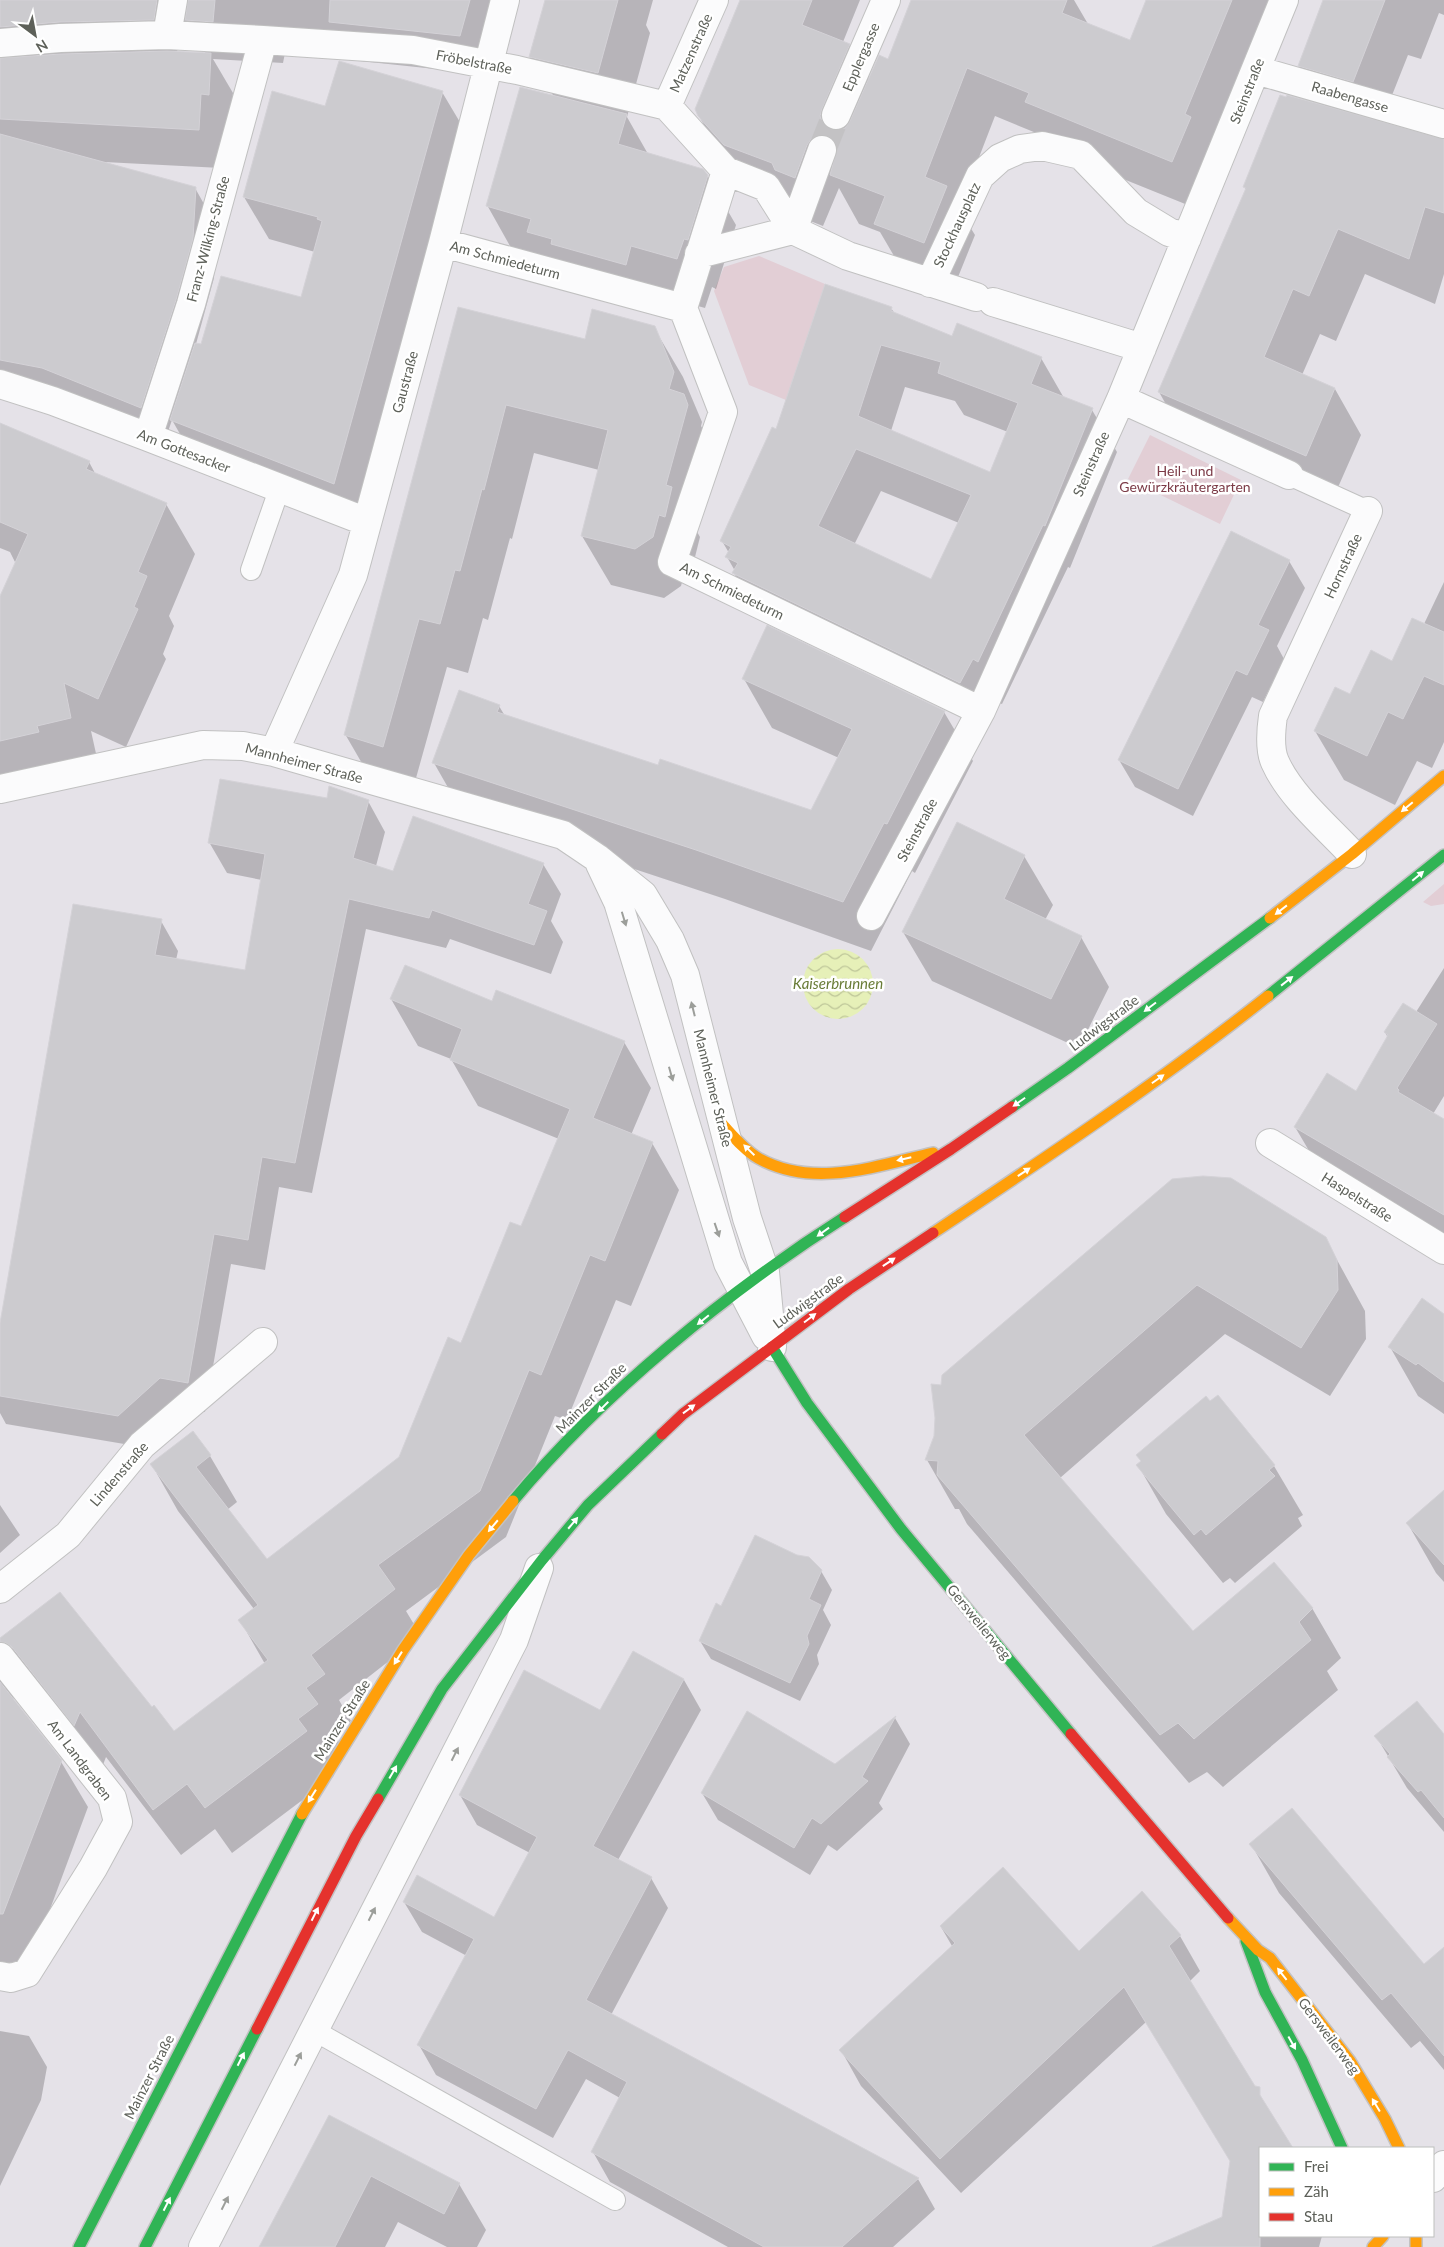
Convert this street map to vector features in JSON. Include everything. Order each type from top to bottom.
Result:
[{"type":"main road","name":"Ludwigstraße","points":[[765,1272],[863,1204],[951,1148],[1068,1068],[1274,915],[1352,854],[1444,776]]},
{"type":"main road","name":"Ludwigstraße","points":[[772,1347],[849,1289],[1048,1156],[1212,1040],[1444,854]]},
{"type":"main road","points":[[722,1124],[757,1158],[790,1173],[818,1175],[848,1172],[951,1148]]},
{"type":"main road","name":"Mainzer Straße","points":[[79,2246],[307,1805],[403,1650],[469,1555],[539,1470],[638,1373],[741,1289],[765,1272]]},
{"type":"main road","points":[[145,2247],[356,1836],[442,1689],[542,1560],[588,1506],[683,1414],[772,1347]]},
{"type":"main road","name":"Gersweilerweg","points":[[772,1347],[807,1402],[901,1530],[964,1603],[1030,1687],[1243,1935],[1258,1950],[1270,1958],[1350,2061],[1385,2119],[1399,2147]]},
{"type":"main road","name":"Gersweilerweg","points":[[1243,1935],[1265,1992],[1302,2060],[1342,2147]]},
{"type":"main road","points":[[1373,2247],[1382,2237]]},
{"type":"street","points":[[167,35],[173,0]]},
{"type":"street","name":"Gaustraße","points":[[274,752],[353,575],[443,243],[505,0]]},
{"type":"street","name":"Matzenstraße","points":[[667,106],[714,0]]},
{"type":"street","name":"Epplergasse","points":[[836,115],[886,0]]},
{"type":"street","name":"Steinstraße","points":[[871,916],[980,711],[1121,399],[1284,0]]},
{"type":"street","name":"Fröbelstraße","points":[[0,43],[60,38],[167,35],[413,50],[488,64],[667,106]]},
{"type":"street","name":"Franz-Wilking-Straße","points":[[148,437],[191,304],[263,40]]},
{"type":"street","name":"Raabengasse","points":[[1256,70],[1444,124]]},
{"type":"street","points":[[667,106],[726,171],[766,187],[793,230]]},
{"type":"street","name":"Stockhausplatz","points":[[930,283],[980,176],[1000,158],[1020,149],[1042,146],[1081,155],[1136,212],[1169,232],[1188,238]]},
{"type":"street","points":[[793,230],[822,150]]},
{"type":"street","points":[[683,308],[726,171]]},
{"type":"street","points":[[699,254],[793,230]]},
{"type":"street","name":"Stockhausplatz","points":[[793,230],[848,256],[984,300],[1122,340],[1142,348]]},
{"type":"street","name":"Am Schmiedeturm","points":[[443,243],[683,308],[723,412],[672,562],[980,711]]},
{"type":"street","name":"Am Gottesacker","points":[[0,384],[52,401],[148,437],[367,522]]},
{"type":"street","name":"Hornstraße","points":[[1121,399],[1289,475]]},
{"type":"street","name":"Hornstraße","points":[[1352,854],[1290,787],[1274,761],[1271,734],[1273,716],[1368,511]]},
{"type":"street","name":"Mannheimer Straße","points":[[0,789],[202,744],[243,746],[274,752],[564,835],[597,858],[643,895],[670,940],[685,975],[747,1218],[765,1272],[772,1347]]},
{"type":"street","name":"Mannheimer Straße","points":[[597,858],[618,902],[711,1212],[728,1263],[741,1289]]},
{"type":"street","name":"Haspelstraße","points":[[1270,1143],[1440,1239]]},
{"type":"street","name":"Gersweilerweg","points":[[741,1289],[772,1347]]},
{"type":"street","name":"Lindenstraße","points":[[0,1589],[68,1535],[142,1445],[263,1342]]},
{"type":"street","points":[[203,2247],[514,1640],[542,1560]]},
{"type":"street","name":"Am Landgraben","points":[[0,1657],[112,1798],[118,1822],[93,1868],[27,1973],[11,1978],[0,1976]]},
{"type":"street","points":[[1434,2177],[1444,2165]]},
{"type":"lane","name":"Hornstraße","points":[[1289,475],[1368,511]]},
{"type":"lane","points":[[251,570],[280,487]]},
{"type":"lane","points":[[312,2032],[322,2034],[615,2200]]},
{"type":"green space","points":[[759,256],[825,284],[786,400],[749,385],[714,291],[724,267]]},
{"type":"green space","name":"Heil- und Gewürzkräutergarten","points":[[1150,435],[1241,480],[1220,524],[1128,479]]},
{"type":"green space","points":[[1444,884],[1444,904],[1431,906],[1423,902]]},
{"type":"water","name":"Kaiserbrunnen","points":[[838,949],[851,952],[863,959],[870,971],[873,984],[870,997],[863,1009],[851,1016],[838,1019],[825,1016],[813,1009],[806,997],[803,984],[806,971],[813,959],[825,952]]},
{"type":"building","points":[[0,0],[157,0],[154,20],[60,22],[0,27]]},
{"type":"building","points":[[188,0],[215,0],[213,22],[185,20]]},
{"type":"building","points":[[330,0],[470,0],[460,36],[329,22]]},
{"type":"building","points":[[545,0],[618,0],[598,73],[529,57]]},
{"type":"building","points":[[740,0],[812,0],[802,25],[850,44],[820,116],[824,125],[837,131],[845,128],[850,121],[879,55],[888,59],[911,0],[1067,0],[1062,13],[1130,40],[1146,0],[1232,0],[1185,114],[1191,117],[1172,162],[1025,102],[1029,93],[967,68],[925,177],[947,186],[924,243],[874,224],[885,196],[830,175],[837,148],[834,140],[828,136],[819,135],[812,138],[807,145],[795,178],[775,170],[772,163],[724,145],[698,116],[695,109]]},
{"type":"building","points":[[1323,0],[1385,0],[1353,82],[1298,66]]},
{"type":"building","points":[[167,51],[211,53],[209,95],[201,94],[199,130],[0,119],[0,58]]},
{"type":"building","points":[[339,61],[443,91],[334,484],[170,420],[195,343],[201,344],[221,276],[301,297],[322,221],[317,219],[318,217],[243,197],[272,91],[325,106]]},
{"type":"building","points":[[520,87],[627,114],[618,144],[703,169],[708,175],[688,240],[684,239],[677,259],[631,246],[626,265],[551,244],[552,239],[527,232],[531,219],[486,206]]},
{"type":"building","points":[[1280,95],[1286,97],[1287,95],[1444,139],[1444,213],[1425,207],[1409,259],[1338,229],[1309,296],[1293,289],[1264,357],[1335,388],[1306,456],[1158,392],[1246,188],[1243,187]]},
{"type":"building","points":[[0,134],[196,187],[193,239],[176,300],[141,408],[42,368],[0,360]]},
{"type":"building","points":[[825,284],[892,307],[891,311],[952,336],[957,323],[1042,357],[1031,384],[1093,408],[1045,526],[1043,525],[978,662],[973,659],[960,683],[732,573],[738,563],[725,557],[731,547],[720,541],[772,427],[776,429]],"holes":[[[881,345],[941,362],[938,373],[1018,403],[990,472],[858,416]],[[856,449],[971,495],[931,579],[818,526]]]},
{"type":"building","points":[[458,307],[585,339],[592,309],[655,326],[674,372],[669,389],[684,394],[688,405],[666,485],[672,487],[665,517],[659,515],[653,537],[635,549],[581,536],[608,430],[506,405],[460,571],[455,570],[440,624],[419,619],[383,747],[344,735]]},
{"type":"building","points":[[0,423],[90,461],[86,469],[167,503],[138,572],[147,576],[134,607],[138,609],[98,699],[64,683],[71,718],[37,726],[39,732],[0,741],[0,596],[28,534],[0,522]]},
{"type":"building","points":[[1231,531],[1290,560],[1258,625],[1269,630],[1247,675],[1236,670],[1178,789],[1118,760]]},
{"type":"building","points":[[1412,618],[1444,632],[1444,685],[1424,676],[1403,719],[1388,712],[1367,756],[1314,731],[1335,687],[1350,694],[1371,650],[1392,661]]},
{"type":"building","points":[[767,625],[945,711],[887,824],[884,823],[843,902],[696,850],[432,763],[459,690],[500,705],[497,712],[658,765],[660,759],[811,810],[852,729],[742,679]]},
{"type":"building","points":[[220,779],[327,798],[329,786],[369,800],[353,858],[393,871],[413,816],[544,863],[528,904],[547,911],[534,945],[432,910],[429,918],[349,899],[295,1163],[262,1157],[248,1240],[214,1234],[188,1383],[160,1378],[118,1416],[0,1396],[0,1323],[73,904],[162,919],[155,955],[245,970],[265,854],[208,843]]},
{"type":"building","points":[[957,822],[1025,855],[1004,899],[1082,936],[1051,999],[902,932]]},
{"type":"building","points":[[405,965],[492,1001],[496,990],[625,1041],[593,1118],[653,1142],[605,1261],[590,1255],[541,1375],[529,1370],[480,1491],[378,1565],[395,1589],[311,1655],[325,1674],[306,1688],[318,1704],[298,1719],[307,1731],[205,1808],[187,1784],[153,1810],[80,1712],[74,1726],[12,1647],[0,1642],[0,1638],[60,1592],[152,1707],[154,1705],[174,1731],[268,1660],[238,1620],[258,1605],[150,1464],[193,1431],[211,1455],[196,1467],[267,1559],[399,1457],[448,1337],[461,1343],[510,1222],[521,1226],[570,1109],[450,1060],[462,1029],[390,999]]},
{"type":"building","points":[[1403,1003],[1437,1024],[1397,1088],[1398,1092],[1444,1119],[1444,1215],[1294,1127],[1327,1073],[1356,1091],[1388,1035],[1384,1032]]},
{"type":"building","points":[[1203,1176],[1231,1178],[1326,1237],[1337,1260],[1338,1290],[1301,1348],[1197,1285],[1024,1435],[1193,1631],[1274,1562],[1313,1608],[1299,1622],[1311,1640],[1194,1739],[1178,1723],[1160,1735],[937,1475],[938,1461],[925,1460],[934,1436],[935,1418],[931,1384],[941,1385],[942,1375],[1172,1179]]},
{"type":"building","points":[[1422,1298],[1444,1314],[1444,1382],[1418,1363],[1416,1365],[1388,1347]]},
{"type":"building","points":[[1218,1395],[1275,1465],[1269,1470],[1275,1476],[1206,1535],[1201,1529],[1194,1535],[1136,1465],[1141,1461],[1136,1455],[1206,1396],[1210,1401]]},
{"type":"building","points":[[1444,1490],[1444,1565],[1406,1523]]},
{"type":"building","points":[[755,1535],[797,1555],[809,1557],[822,1570],[809,1599],[821,1605],[807,1636],[809,1644],[790,1683],[699,1641],[716,1603],[721,1606]]},
{"type":"building","points":[[633,1651],[684,1679],[593,1846],[652,1877],[586,2000],[919,2178],[842,2247],[764,2247],[591,2152],[627,2082],[568,2050],[536,2109],[417,2045],[474,1939],[403,1902],[417,1875],[494,1917],[537,1837],[459,1795],[524,1670],[600,1710]]},
{"type":"building","points":[[0,1682],[62,1760],[3,1914],[0,1914]]},
{"type":"building","points":[[1417,1701],[1444,1734],[1444,1818],[1421,1790],[1418,1792],[1387,1757],[1390,1754],[1374,1736]]},
{"type":"building","points":[[747,1711],[835,1764],[896,1716],[862,1777],[868,1781],[821,1824],[812,1818],[794,1848],[701,1793]]},
{"type":"building","points":[[1292,1808],[1424,1964],[1444,1947],[1444,2056],[1391,1993],[1382,2000],[1249,1844]]},
{"type":"building","points":[[1003,1867],[1079,1951],[1142,1891],[1181,1935],[1169,1946],[1255,2086],[1260,2087],[1260,2095],[1292,2147],[1259,2147],[1260,2247],[1152,2247],[1222,2217],[1230,2161],[1124,1987],[940,2159],[839,2050],[955,1943],[940,1926]]},
{"type":"building","points":[[329,2115],[460,2183],[444,2214],[371,2176],[335,2247],[259,2247]]},
{"type":"tunnel","points":[[822,150],[836,115]]},
{"type":"traffic: fast","points":[[1268,996],[1444,855]]},
{"type":"traffic: fast","points":[[1012,1107],[1068,1068],[1270,918]]},
{"type":"traffic: fast","points":[[513,1501],[586,1422],[668,1347],[756,1278],[845,1217]]},
{"type":"traffic: fast","points":[[772,1347],[807,1403],[901,1529],[1071,1734]]},
{"type":"traffic: fast","points":[[378,1799],[442,1689],[542,1560],[588,1505],[662,1434]]},
{"type":"traffic: fast","points":[[79,2247],[302,1814]]},
{"type":"traffic: fast","points":[[1246,1941],[1265,1992],[1302,2060],[1342,2147]]},
{"type":"traffic: fast","points":[[145,2247],[257,2029]]},
{"type":"traffic: slow","points":[[1270,918],[1352,854],[1444,776]]},
{"type":"traffic: slow","points":[[933,1233],[1145,1088],[1268,996]]},
{"type":"traffic: slow","points":[[722,1124],[753,1155],[779,1167],[801,1172],[845,1172],[933,1153]]},
{"type":"traffic: slow","points":[[302,1814],[403,1650],[469,1555],[513,1501]]},
{"type":"traffic: slow","points":[[1228,1918],[1258,1950],[1270,1958],[1350,2061],[1385,2119],[1399,2147]]},
{"type":"traffic: slow","points":[[1373,2247],[1382,2237]]},
{"type":"traffic: slow","points":[[1416,2237],[1416,2247]]},
{"type":"traffic: jam","points":[[845,1217],[951,1149],[1012,1107]]},
{"type":"traffic: jam","points":[[662,1434],[683,1414],[849,1289],[933,1233]]},
{"type":"traffic: jam","points":[[1071,1734],[1228,1918]]},
{"type":"traffic: jam","points":[[257,2029],[356,1836],[378,1799]]}]
